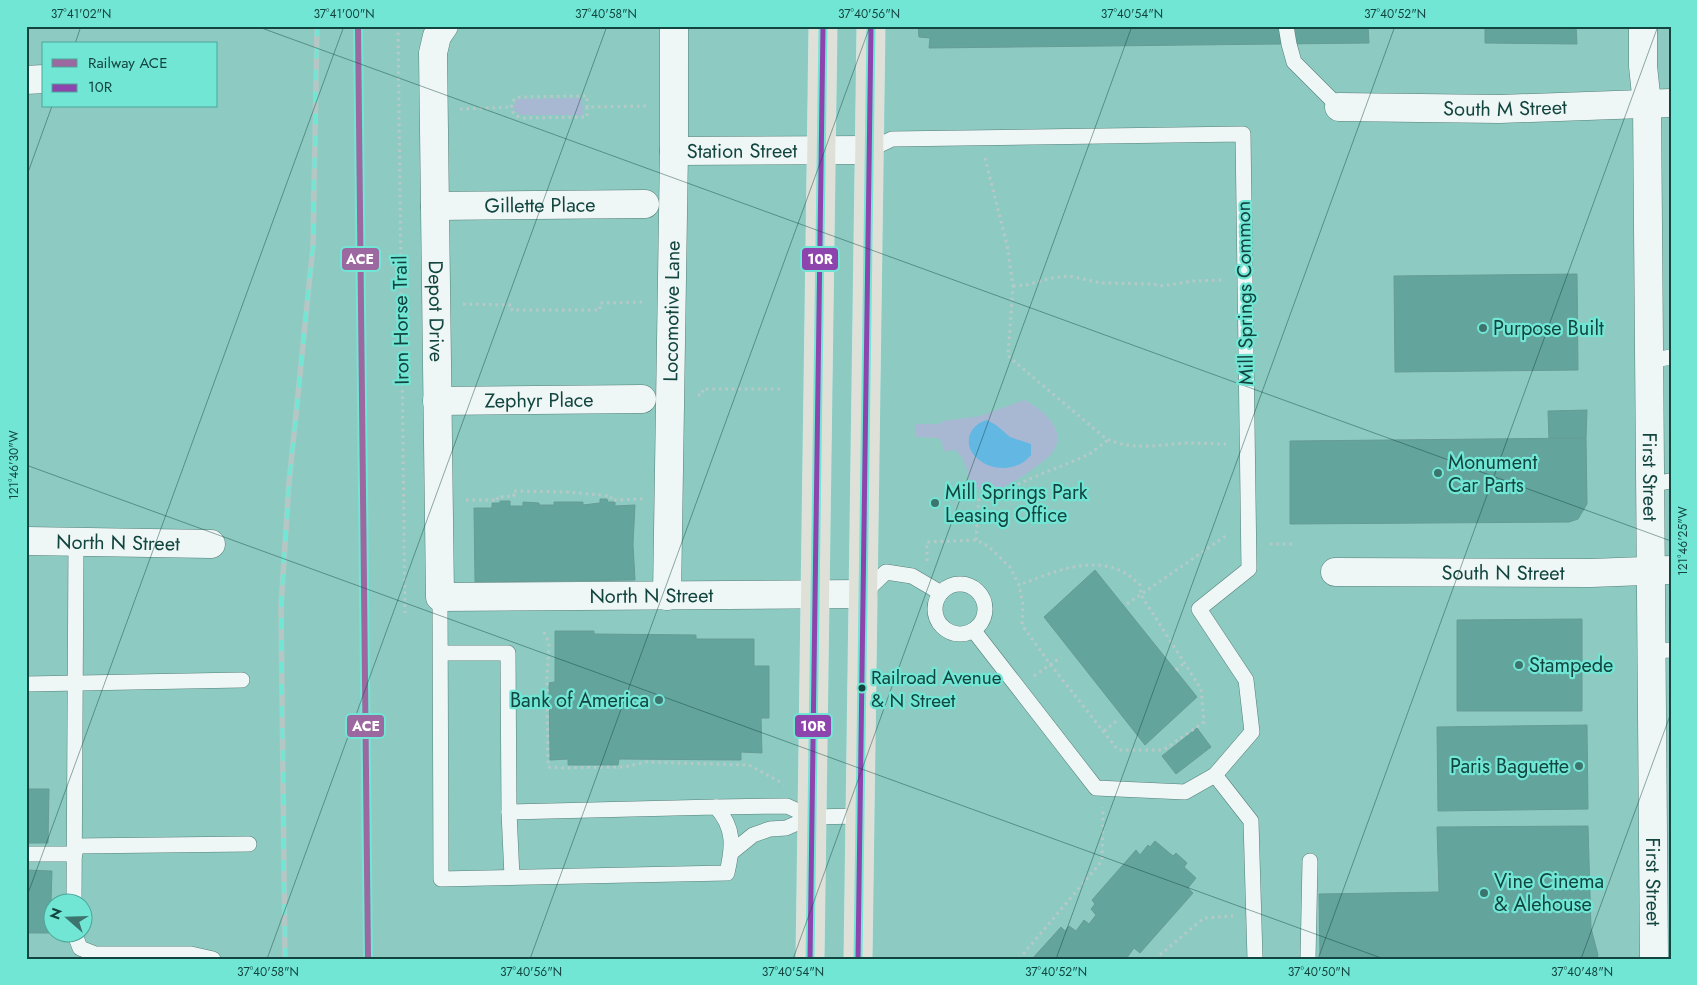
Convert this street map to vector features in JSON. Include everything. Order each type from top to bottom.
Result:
[{"type":"main road","points":[[810,959],[823,26]]},
{"type":"main road","points":[[858,959],[871,26]]},
{"type":"street","name":"Depot Drive","points":[[440,597],[433,53],[437,36],[444,26]]},
{"type":"street","name":"Locomotive Lane","points":[[666,596],[674,151],[674,26]]},
{"type":"street","name":"First Street","points":[[1643,26],[1643,66],[1659,103],[1662,762],[1654,959]]},
{"type":"street","points":[[26,80],[42,79]]},
{"type":"street","name":"South M Street","points":[[1339,107],[1500,109],[1659,103]]},
{"type":"street","name":"Station Street","points":[[674,151],[869,150]]},
{"type":"street","name":"Gillette Place","points":[[435,206],[646,204]]},
{"type":"street","name":"Zephyr Place","points":[[437,400],[642,399]]},
{"type":"street","name":"North N Street","points":[[26,541],[211,544]]},
{"type":"street","name":"South N Street","points":[[1335,572],[1591,573],[1661,569]]},
{"type":"street","name":"North N Street","points":[[440,597],[863,594]]},
{"type":"lane","points":[[1286,26],[1294,62],[1339,107]]},
{"type":"lane","name":"Mill Springs Common","points":[[869,150],[892,139],[1243,134],[1249,569],[1199,609],[1246,680],[1252,732],[1215,775],[1185,792],[1103,788]]},
{"type":"lane","points":[[74,892],[76,542]]},
{"type":"lane","points":[[863,594],[886,572],[912,576],[935,589],[964,584],[980,593],[984,600],[986,608],[980,625],[974,631],[958,635],[951,633],[939,623],[936,616],[935,589]]},
{"type":"lane","points":[[440,597],[441,879],[727,873],[732,852],[730,832],[726,818],[716,807]]},
{"type":"lane","points":[[974,631],[1096,788],[1103,788]]},
{"type":"lane","points":[[441,653],[508,654],[509,812],[512,878]]},
{"type":"lane","points":[[26,684],[242,680]]},
{"type":"lane","points":[[1215,775],[1251,821],[1255,959]]},
{"type":"lane","points":[[509,812],[787,806],[812,816],[860,816]]},
{"type":"lane","points":[[732,852],[753,836],[770,829],[786,828],[812,816]]},
{"type":"lane","points":[[26,854],[75,850],[249,844]]},
{"type":"lane","points":[[1308,959],[1310,861]]},
{"type":"lane","points":[[78,942],[80,948],[94,954],[191,954],[213,959]]},
{"type":"path","name":"Iron Horse Trail","points":[[398,26],[405,613]]},
{"type":"path","points":[[587,96],[587,107],[587,117],[521,118],[515,115],[511,104],[516,98],[520,97],[587,96]]},
{"type":"path","points":[[587,107],[648,106]]},
{"type":"path","points":[[454,109],[512,107]]},
{"type":"path","points":[[980,138],[1007,245],[1013,286],[1008,356],[1085,422],[1108,440],[1120,445],[1248,444]]},
{"type":"path","points":[[1013,286],[1069,276],[1101,283],[1163,286],[1193,281],[1245,279]]},
{"type":"path","points":[[457,304],[512,305],[512,310],[600,310],[600,303],[646,302]]},
{"type":"path","points":[[693,395],[702,395],[702,389],[781,389]]},
{"type":"path","points":[[976,540],[980,496],[999,494],[1029,479],[1088,455],[1108,440]]},
{"type":"path","points":[[458,500],[498,500],[497,497],[514,496],[513,491],[567,492],[611,496],[611,500],[652,499]]},
{"type":"path","points":[[1127,604],[1227,535],[1248,533]]},
{"type":"path","points":[[935,589],[927,542],[976,540],[988,546],[1010,567],[1019,584],[1023,605],[1022,625],[1050,664],[1118,750],[1163,750],[1204,722],[1201,689],[1140,595],[1140,585],[1126,573],[1090,564],[1061,570],[1019,584]]},
{"type":"path","points":[[544,632],[549,643],[547,678],[548,767],[624,768],[646,762],[748,765],[787,785]]},
{"type":"path","points":[[1016,687],[1061,656]]},
{"type":"path","points":[[1176,670],[1184,663]]},
{"type":"path","points":[[1104,731],[1119,718]]},
{"type":"path","points":[[1019,959],[1102,861],[1103,788]]},
{"type":"path","points":[[1155,959],[1204,918],[1254,915]]},
{"type":"shaded area","points":[[582,98],[583,115],[521,115],[514,111],[514,105],[518,99]]},
{"type":"shaded area","points":[[1024,400],[1038,408],[1050,420],[1055,427],[1057,442],[1054,450],[1046,459],[1025,475],[1004,487],[986,493],[970,484],[967,469],[958,452],[954,449],[952,451],[943,451],[942,442],[938,438],[916,437],[916,424],[939,424],[943,421],[980,416]]},
{"type":"water","points":[[987,420],[1010,437],[1031,444],[1031,455],[1020,464],[1006,468],[991,466],[978,459],[970,448],[969,437],[975,426]]},
{"type":"building","points":[[918,26],[1368,26],[1369,43],[929,48],[930,38],[919,37]]},
{"type":"building","points":[[1485,26],[1576,26],[1577,44],[1485,43]]},
{"type":"building","points":[[1577,274],[1578,370],[1395,372],[1394,276]]},
{"type":"building","points":[[1587,410],[1586,438],[1549,439],[1548,411]]},
{"type":"building","name":"Monument Car Parts","points":[[1586,438],[1587,504],[1578,519],[1569,522],[1290,524],[1290,441]]},
{"type":"building","points":[[600,499],[615,502],[615,506],[635,505],[633,544],[635,580],[475,582],[474,508],[492,508],[492,503],[500,503],[500,501],[510,501],[510,506],[523,506],[523,502],[554,505],[554,502],[583,502],[583,505],[600,503]]},
{"type":"building","points":[[1095,570],[1197,697],[1145,745],[1044,617]]},
{"type":"building","name":"Stampede","points":[[1582,619],[1582,711],[1457,711],[1457,620]]},
{"type":"building","name":"Bank of America","points":[[555,631],[594,631],[594,634],[696,635],[696,639],[754,639],[754,666],[769,666],[769,718],[761,718],[762,753],[741,752],[741,760],[619,759],[618,765],[568,765],[568,759],[550,760],[549,683],[555,682]]},
{"type":"building","points":[[1587,725],[1588,809],[1438,811],[1437,727]]},
{"type":"building","points":[[1197,728],[1211,747],[1176,774],[1162,756]]},
{"type":"building","points":[[26,789],[49,789],[48,843],[26,843]]},
{"type":"building","name":"Vine Cinema & Alehouse","points":[[1588,826],[1591,928],[1598,955],[1597,959],[1320,959],[1319,894],[1439,892],[1437,827]]},
{"type":"building","points":[[1155,841],[1173,856],[1176,853],[1187,863],[1184,867],[1196,878],[1188,888],[1193,893],[1140,953],[1134,948],[1126,959],[1121,956],[1118,959],[1032,959],[1061,927],[1065,931],[1069,926],[1076,931],[1084,920],[1089,924],[1096,915],[1091,909],[1095,904],[1092,900],[1136,850],[1140,855],[1148,845],[1150,847]]},
{"type":"building","points":[[26,870],[52,871],[51,892],[42,892],[42,933],[26,933]]},
{"type":"railway","points":[[285,959],[281,606],[289,483],[313,246],[317,26]]},
{"type":"rail line","name":"ACE","points":[[358,26],[368,959]]},
{"type":"transit line","name":"10R","points":[[810,959],[823,26]]},
{"type":"transit line","name":"10R","points":[[858,959],[871,26]]},
{"type":"place","name":"Purpose Built","points":[[1483,328]]},
{"type":"place","name":"Monument Car Parts","points":[[1438,473]]},
{"type":"place","name":"Mill Springs Park Leasing Office","points":[[935,503]]},
{"type":"place","name":"Stampede","points":[[1519,665]]},
{"type":"place","name":"Railroad Avenue & N Street","points":[[862,688]]},
{"type":"place","name":"Bank of America","points":[[659,700]]},
{"type":"place","name":"Paris Baguette","points":[[1579,766]]},
{"type":"place","name":"Vine Cinema & Alehouse","points":[[1484,893]]}]
